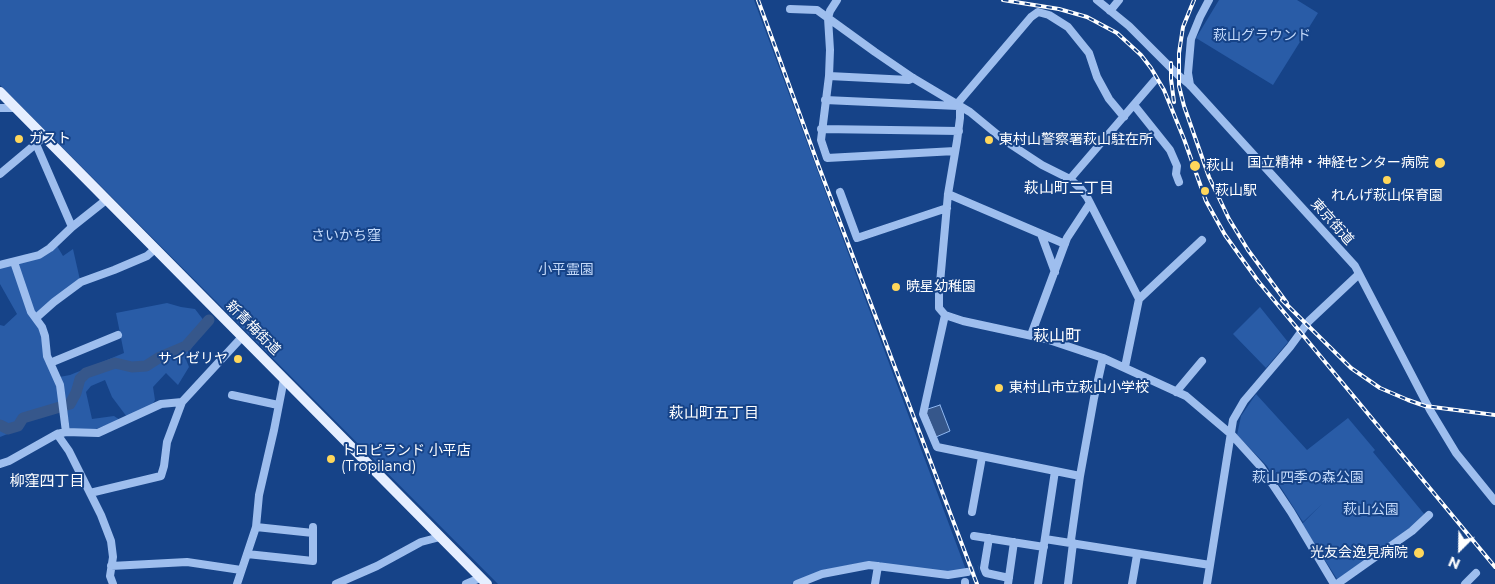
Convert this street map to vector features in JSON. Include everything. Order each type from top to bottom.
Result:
[{"type":"main road","name":"新青梅街道","points":[[0,92],[16,108],[40,140],[106,200],[483,581]]},
{"type":"street","points":[[837,0],[828,18],[829,76],[821,140],[827,158],[955,151]]},
{"type":"street","name":"東京街道","points":[[1097,0],[1129,26],[1190,85],[1356,266],[1456,453],[1495,501]]},
{"type":"street","points":[[1110,11],[1119,0]]},
{"type":"street","points":[[1190,85],[1188,73],[1191,39],[1195,27],[1210,0]]},
{"type":"street","points":[[790,9],[817,10],[913,78],[970,112],[1004,140],[1042,165],[1070,179],[1081,189],[1090,203],[1138,299]]},
{"type":"street","points":[[1124,117],[1109,99],[1097,77],[1089,53],[1068,27],[1049,15],[1038,12],[1032,15],[958,105],[959,131],[948,194],[938,294],[939,308],[945,315],[963,321],[1031,335],[1071,346],[1125,367],[1193,401],[1232,435],[1261,467],[1335,584],[1412,531],[1429,516]]},
{"type":"street","points":[[829,76],[910,80],[913,78]]},
{"type":"street","points":[[1070,179],[1155,80]]},
{"type":"street","points":[[825,100],[958,105]]},
{"type":"street","points":[[1134,105],[1170,150],[1177,166],[1176,174],[1179,182]]},
{"type":"street","points":[[0,108],[16,108]]},
{"type":"street","points":[[822,129],[959,131]]},
{"type":"street","points":[[0,174],[40,140],[72,227]]},
{"type":"street","points":[[840,192],[858,238],[947,208]]},
{"type":"street","points":[[948,194],[1065,244]]},
{"type":"street","points":[[0,265],[39,255],[50,248],[72,227],[106,200]]},
{"type":"street","points":[[1031,335],[1065,244],[1090,203]]},
{"type":"street","points":[[1041,234],[1055,272]]},
{"type":"street","points":[[1125,367],[1138,299],[1202,240]]},
{"type":"street","points":[[36,318],[81,282],[147,256],[154,249]]},
{"type":"street","points":[[14,262],[26,300],[42,327],[47,356],[60,385],[63,406],[62,433],[101,515],[111,541],[113,557],[110,576],[113,584]]},
{"type":"street","points":[[1207,584],[1233,420],[1252,390],[1290,347],[1309,321],[1360,274]]},
{"type":"street","points":[[945,315],[923,414],[937,447],[1080,476]]},
{"type":"street","points":[[50,363],[118,335]]},
{"type":"street","points":[[90,493],[161,476],[167,442],[182,402],[242,337]]},
{"type":"street","points":[[1068,584],[1073,543],[1071,540],[1080,476],[1103,358]]},
{"type":"street","points":[[1176,392],[1202,361]]},
{"type":"street","points":[[237,584],[256,527],[259,495],[284,379]]},
{"type":"street","points":[[232,395],[278,405]]},
{"type":"street","points":[[0,464],[9,462],[62,433],[98,433],[161,404],[182,402]]},
{"type":"street","points":[[972,512],[982,457]]},
{"type":"street","points":[[1038,584],[1055,471]]},
{"type":"street","points":[[247,554],[313,561],[313,530],[256,527]]},
{"type":"street","points":[[974,536],[1014,542],[1073,543],[1210,566]]},
{"type":"street","points":[[336,584],[377,566],[421,542],[440,537]]},
{"type":"street","points":[[989,538],[982,569],[986,574],[1009,581],[1014,542]]},
{"type":"street","points":[[1132,584],[1137,554]]},
{"type":"street","points":[[112,566],[187,562],[241,570]]},
{"type":"street","points":[[797,584],[822,574],[869,565],[948,575],[967,572]]},
{"type":"street","points":[[875,584],[878,566]]},
{"type":"street","points":[[1465,584],[1476,574]]},
{"type":"street","points":[[466,584],[483,581]]},
{"type":"green space","name":"小平霊園","points":[[0,0],[754,0],[966,570],[947,573],[870,561],[820,571],[791,584],[498,584],[0,85]]},
{"type":"green space","name":"萩山グラウンド","points":[[1219,0],[1297,0],[1318,13],[1273,85],[1196,38]]},
{"type":"green space","points":[[57,246],[63,256],[73,249],[80,280],[33,318],[41,331],[43,350],[54,378],[70,375],[124,353],[116,313],[167,303],[195,309],[208,326],[185,357],[189,367],[178,385],[166,373],[153,387],[155,400],[152,405],[127,417],[112,397],[105,380],[91,386],[86,392],[92,419],[114,416],[120,420],[93,430],[70,429],[67,412],[60,412],[26,420],[15,431],[0,437],[0,325],[4,326],[17,314],[0,284],[0,268]]},
{"type":"green space","points":[[1260,307],[1288,342],[1266,368],[1233,334]]},
{"type":"green space","points":[[1256,394],[1307,450],[1348,418],[1375,450],[1373,452],[1425,515],[1417,524],[1340,580],[1337,579],[1302,524],[1322,504],[1303,522],[1267,466],[1237,435],[1241,416]]},
{"type":"shaded area","points":[[940,405],[950,431],[936,437],[925,410]]},
{"type":"waterway","points":[[0,425],[8,429],[18,426],[23,418],[70,404],[80,379],[86,373],[115,363],[132,367],[146,366],[160,357],[186,346],[209,320]]},
{"type":"tunnel","points":[[967,572],[979,569]]},
{"type":"railway","points":[[758,0],[819,167],[977,584]]},
{"type":"railway","points":[[1003,0],[1059,9],[1087,17],[1117,33],[1141,55],[1164,90],[1206,201],[1225,235],[1258,281],[1495,567]]},
{"type":"railway","points":[[1194,0],[1183,27],[1179,53],[1179,86],[1184,106],[1209,177],[1229,219],[1248,250],[1287,303]]},
{"type":"railway","points":[[1171,63],[1174,102]]},
{"type":"railway","points":[[1282,300],[1351,368],[1380,388],[1425,406],[1495,415]]},
{"type":"place","name":"ガスト","points":[[19,139]]},
{"type":"place","name":"東村山警察署萩山駐在所","points":[[989,140]]},
{"type":"place","name":"国立精神・神経センター病院","points":[[1440,163]]},
{"type":"place","name":"萩山","points":[[1195,166]]},
{"type":"place","name":"れんげ萩山保育園","points":[[1387,180]]},
{"type":"place","name":"萩山駅","points":[[1205,191]]},
{"type":"place","name":"暁星幼稚園","points":[[896,287]]},
{"type":"place","name":"サイゼリヤ","points":[[238,359]]},
{"type":"place","name":"東村山市立萩山小学校","points":[[999,388]]},
{"type":"place","name":"トロピランド 小平店 (Tropiland)","points":[[331,459]]},
{"type":"place","name":"光友会逸見病院","points":[[1419,553]]},
{"type":"district","name":"萩山町二丁目","points":[[1069,189]]},
{"type":"district","name":"萩山町","points":[[1057,336]]},
{"type":"district","name":"萩山町五丁目","points":[[714,414]]},
{"type":"district","name":"柳窪四丁目","points":[[47,482]]},
{"type":"park label","name":"さいかち窪","points":[[346,236]]},
{"type":"park label","name":"萩山四季の森公園","points":[[1308,478]]},
{"type":"park label","name":"萩山公園","points":[[1371,510]]}]
